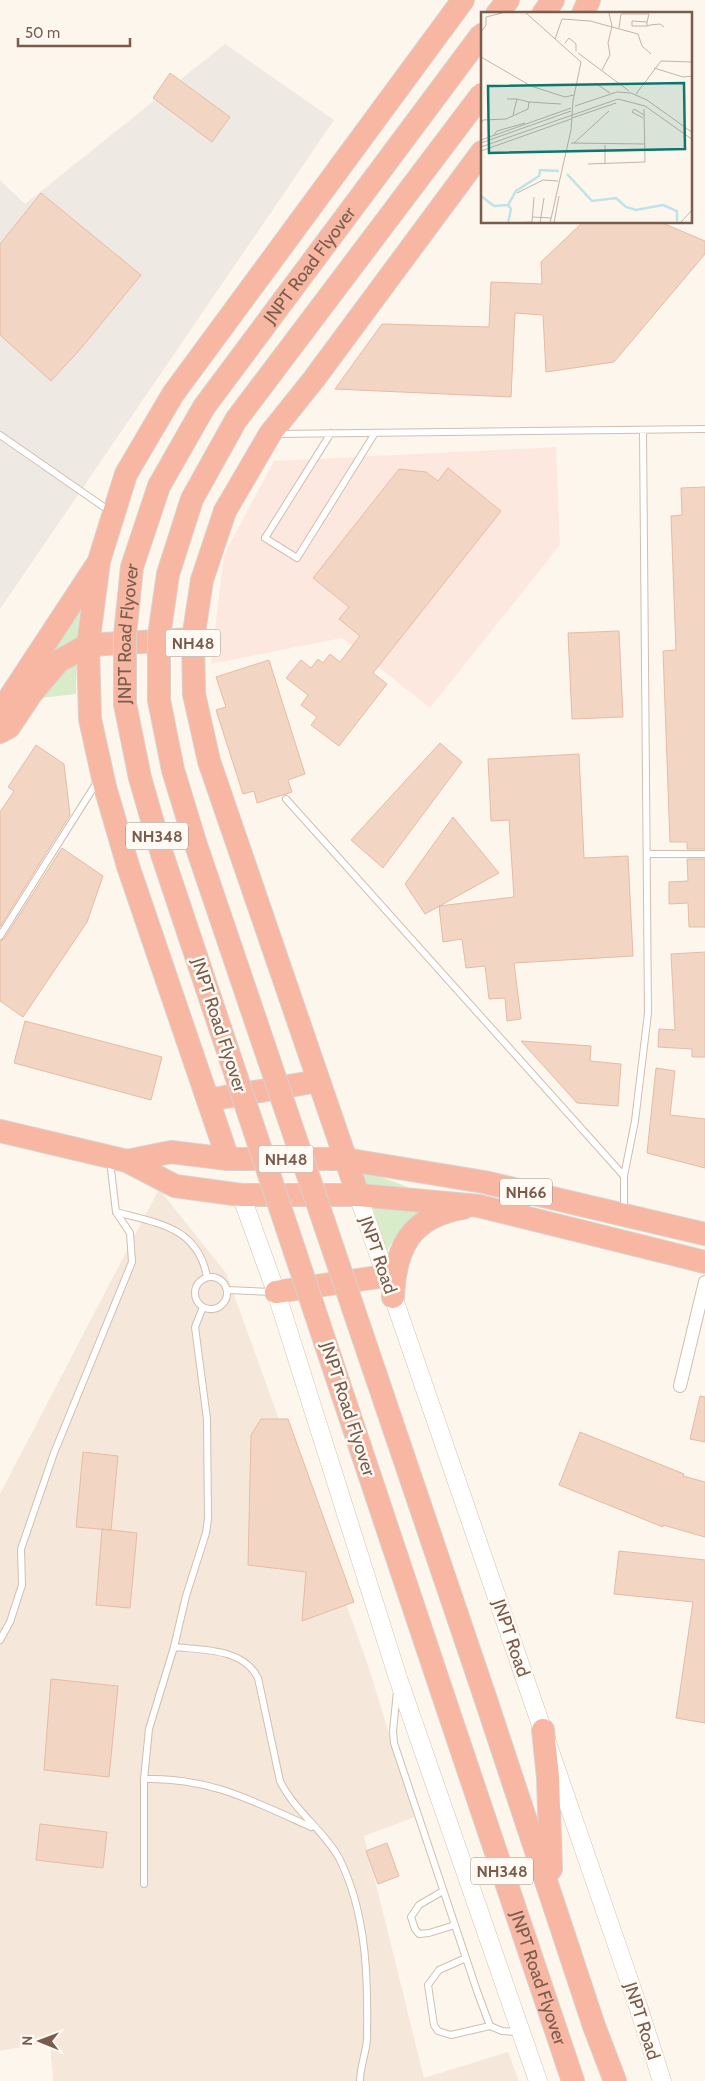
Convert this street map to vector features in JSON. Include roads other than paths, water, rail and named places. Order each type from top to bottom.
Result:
[{"type":"highway","points":[[228,1159],[128,866],[102,774],[90,719],[88,645],[99,561],[126,474],[172,394],[463,0]]},
{"type":"highway","points":[[499,12],[508,0]]},
{"type":"highway","points":[[584,12],[589,0]]},
{"type":"highway","name":"JNPT Road Flyover","points":[[481,35],[204,407],[159,486],[132,567],[125,634],[125,704],[140,778],[162,854],[574,2081]]},
{"type":"highway","name":"JNPT Road Flyover","points":[[481,95],[232,428],[192,499],[168,574],[159,636],[159,700],[173,770],[195,842],[552,1893],[594,2026],[616,2081]]},
{"type":"highway","name":"NH48","points":[[358,1195],[344,1159],[209,761],[194,694],[193,639],[202,580],[225,511],[270,434],[320,371],[481,153]]},
{"type":"highway","points":[[0,712],[99,561]]},
{"type":"highway","points":[[0,732],[9,728],[31,694],[59,661],[88,645],[193,639]]},
{"type":"highway","points":[[208,1100],[318,1081]]},
{"type":"highway","points":[[0,1131],[119,1159],[175,1186],[241,1195],[358,1195]]},
{"type":"highway","name":"NH48","points":[[119,1159],[171,1152],[228,1159],[344,1159]]},
{"type":"highway","name":"NH66","points":[[344,1159],[484,1182],[705,1234]]},
{"type":"highway","name":"NH66","points":[[358,1195],[479,1206],[705,1262]]},
{"type":"highway","points":[[393,1297],[397,1260],[412,1232],[435,1217],[457,1209],[479,1206]]},
{"type":"highway","points":[[276,1292],[386,1276]]},
{"type":"highway","points":[[543,1730],[548,1777],[552,1893]]},
{"type":"street","points":[[241,1195],[276,1292],[398,1678],[538,2081]]},
{"type":"street","name":"JNPT Road","points":[[358,1195],[662,2081]]},
{"type":"street","points":[[680,1386],[705,1282]]},
{"type":"lane","points":[[270,434],[705,429]]},
{"type":"lane","points":[[624,1215],[624,1176],[635,1121],[648,1014],[643,430]]},
{"type":"lane","points":[[331,433],[265,538],[297,558],[375,433]]},
{"type":"lane","points":[[0,435],[114,514]]},
{"type":"lane","points":[[0,936],[102,774]]},
{"type":"lane","points":[[286,799],[624,1176]]},
{"type":"lane","points":[[648,854],[705,854]]},
{"type":"lane","points":[[0,1640],[10,1622],[22,1585],[21,1549],[54,1453],[132,1262],[130,1233],[116,1212],[119,1159]]},
{"type":"lane","points":[[116,1212],[162,1224],[186,1236],[204,1264],[207,1277]]},
{"type":"lane","points":[[207,1277],[217,1277],[222,1280],[227,1290],[226,1300],[213,1309],[199,1303],[195,1293],[198,1283],[207,1277]]},
{"type":"lane","points":[[227,1290],[276,1292]]},
{"type":"lane","points":[[144,1884],[144,1779],[149,1729],[174,1647],[186,1596],[206,1533],[208,1519],[207,1419],[195,1327],[203,1306]]},
{"type":"lane","points":[[174,1647],[238,1657],[254,1671],[258,1678],[280,1781],[288,1797],[339,1858],[355,1896],[366,1959],[367,2042],[360,2081]]},
{"type":"lane","points":[[398,1678],[393,1731],[394,1742],[490,2026]]},
{"type":"lane","points":[[144,1779],[182,1780],[209,1785],[263,1805],[316,1829]]},
{"type":"lane","points":[[443,1891],[415,1909],[411,1917],[414,1929],[419,1934],[455,1925]]},
{"type":"lane","points":[[466,1958],[439,1970],[428,1985],[434,2025],[438,2031],[451,2035],[490,2026],[502,2031],[522,2031]]}]
